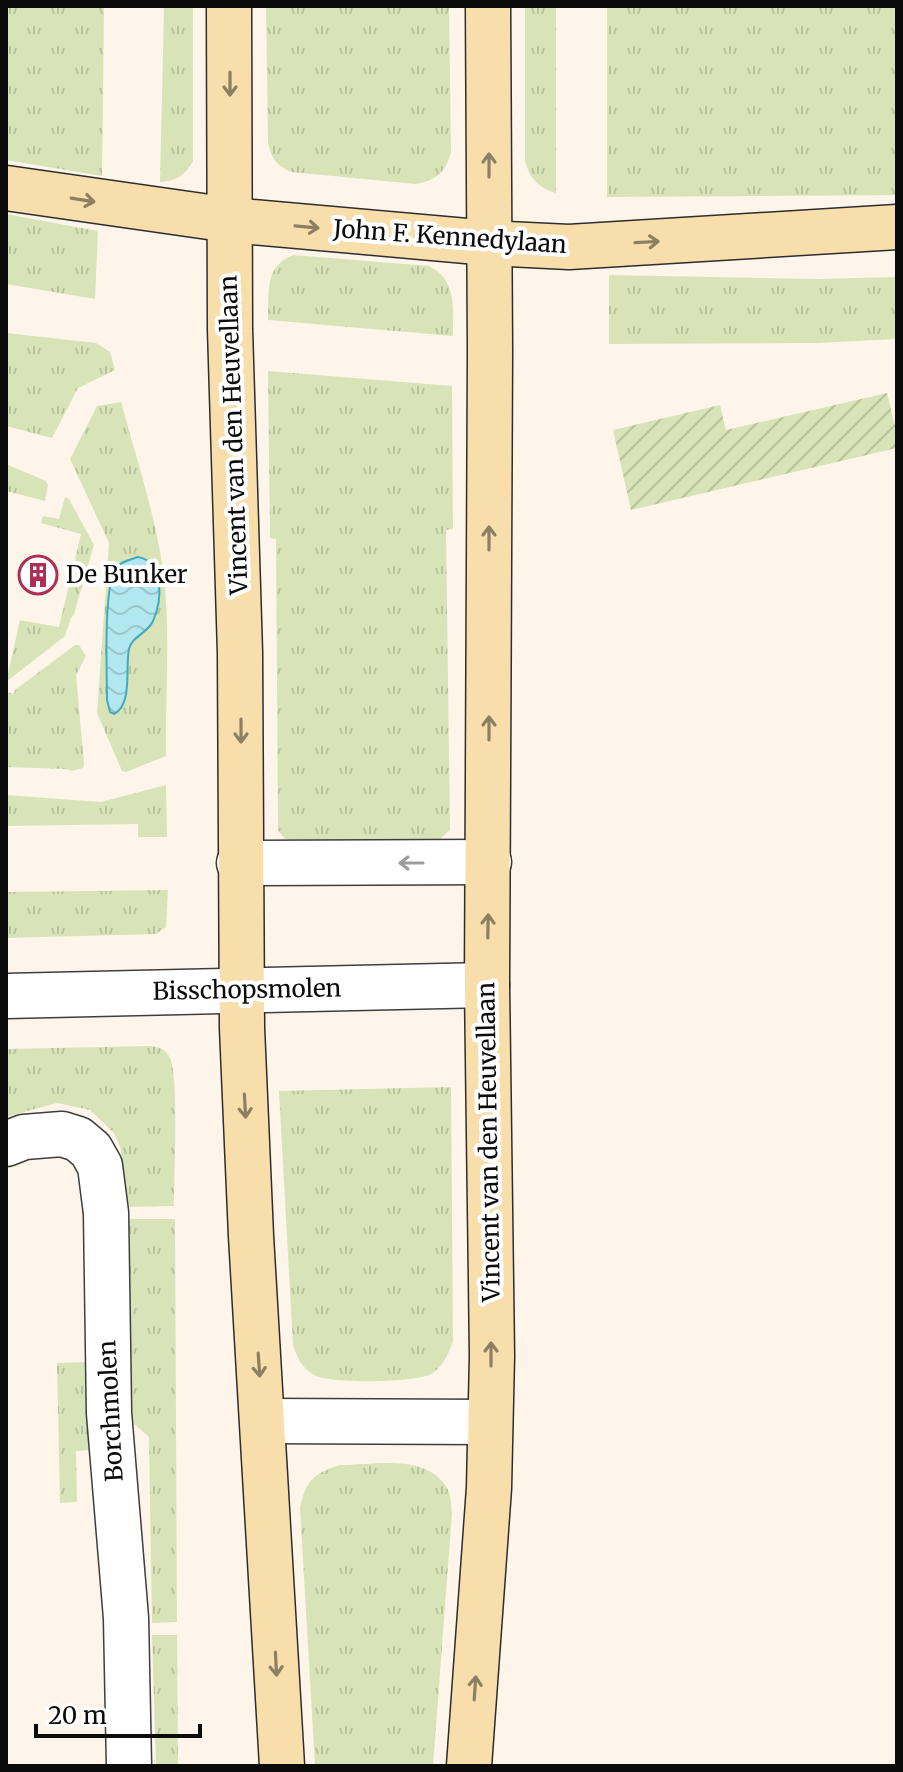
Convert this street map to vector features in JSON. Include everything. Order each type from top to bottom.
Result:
[{"type":"street","name":"Vincent van den Heuvellaan","points":[[229,6],[230,329],[240,653],[241,989],[251,1236],[282,1766]]},
{"type":"street","name":"Vincent van den Heuvellaan","points":[[469,1766],[489,1488],[490,1422],[488,6]]},
{"type":"street","name":"John F. Kennedylaan","points":[[6,188],[230,220],[569,247],[897,227]]},
{"type":"street","points":[[239,863],[489,862]]},
{"type":"street","name":"Bisschopsmolen","points":[[6,996],[487,985]]},
{"type":"street","name":"Borchmolen","points":[[6,1144],[24,1137],[62,1134],[78,1139],[91,1150],[100,1166],[106,1213],[109,1413],[126,1618],[129,1766]]},
{"type":"street","points":[[263,1421],[490,1422]]},
{"type":"green space","points":[[6,6],[104,6],[102,176],[6,160]]},
{"type":"green space","points":[[164,6],[193,6],[193,161],[180,176],[160,182]]},
{"type":"green space","points":[[266,6],[449,6],[451,152],[440,174],[416,184],[291,172],[278,164],[268,143]]},
{"type":"green space","points":[[525,6],[556,6],[556,193],[536,182],[525,161]]},
{"type":"green space","points":[[607,6],[897,6],[897,195],[607,197]]},
{"type":"green space","points":[[6,214],[98,231],[95,299],[6,284]]},
{"type":"green space","points":[[294,255],[429,266],[445,279],[452,295],[453,336],[268,320],[273,273],[284,260]]},
{"type":"green space","points":[[609,275],[818,279],[897,277],[897,339],[817,343],[609,344]]},
{"type":"green space","points":[[6,333],[96,343],[110,352],[115,370],[78,388],[52,438],[6,426]]},
{"type":"green space","points":[[268,371],[452,386],[453,529],[446,530],[450,830],[437,842],[293,842],[284,838],[278,830],[276,539],[270,538]]},
{"type":"green space","points":[[887,393],[897,434],[897,448],[631,510],[613,430],[720,405],[726,430]]},
{"type":"green space","points":[[121,402],[155,528],[165,593],[166,756],[126,772],[122,771],[97,713],[109,543],[70,459],[97,406]],"holes":[[[138,557],[147,559],[154,566],[159,584],[153,620],[130,644],[107,700],[112,587],[121,564]]]},
{"type":"green space","points":[[6,464],[46,481],[45,501],[6,491]]},
{"type":"green space","points":[[65,497],[94,545],[74,614],[65,636],[6,682],[20,620],[59,627],[81,534],[41,523],[43,516],[59,519]]},
{"type":"green space","points":[[79,645],[86,656],[76,675],[83,768],[72,771],[6,767],[6,692],[14,694],[15,690]]},
{"type":"green space","points":[[166,785],[167,837],[138,837],[138,824],[6,826],[6,795],[101,802]]},
{"type":"green space","points":[[168,890],[166,927],[156,934],[6,938],[6,892]]},
{"type":"green space","points":[[150,1046],[166,1052],[173,1069],[174,1206],[123,1207],[121,1149],[114,1133],[90,1110],[57,1103],[6,1117],[6,1049]]},
{"type":"green space","points":[[451,1087],[453,1341],[448,1354],[433,1373],[411,1379],[355,1381],[314,1375],[300,1362],[293,1345],[279,1091]]},
{"type":"green space","points":[[124,1219],[175,1219],[177,1622],[152,1623],[149,1437],[126,1417]]},
{"type":"green space","points":[[91,1362],[93,1450],[76,1451],[77,1502],[60,1503],[57,1363]]},
{"type":"green space","points":[[340,1465],[413,1465],[438,1477],[449,1493],[452,1513],[433,1766],[315,1766],[300,1508],[312,1479]]},
{"type":"green space","points":[[152,1635],[177,1635],[178,1766],[156,1766]]},
{"type":"water","points":[[138,557],[147,560],[157,574],[158,603],[151,625],[129,649],[124,703],[114,714],[110,712],[107,700],[109,593],[116,568]]},
{"type":"place","name":"De Bunker","points":[[38,575]]}]
